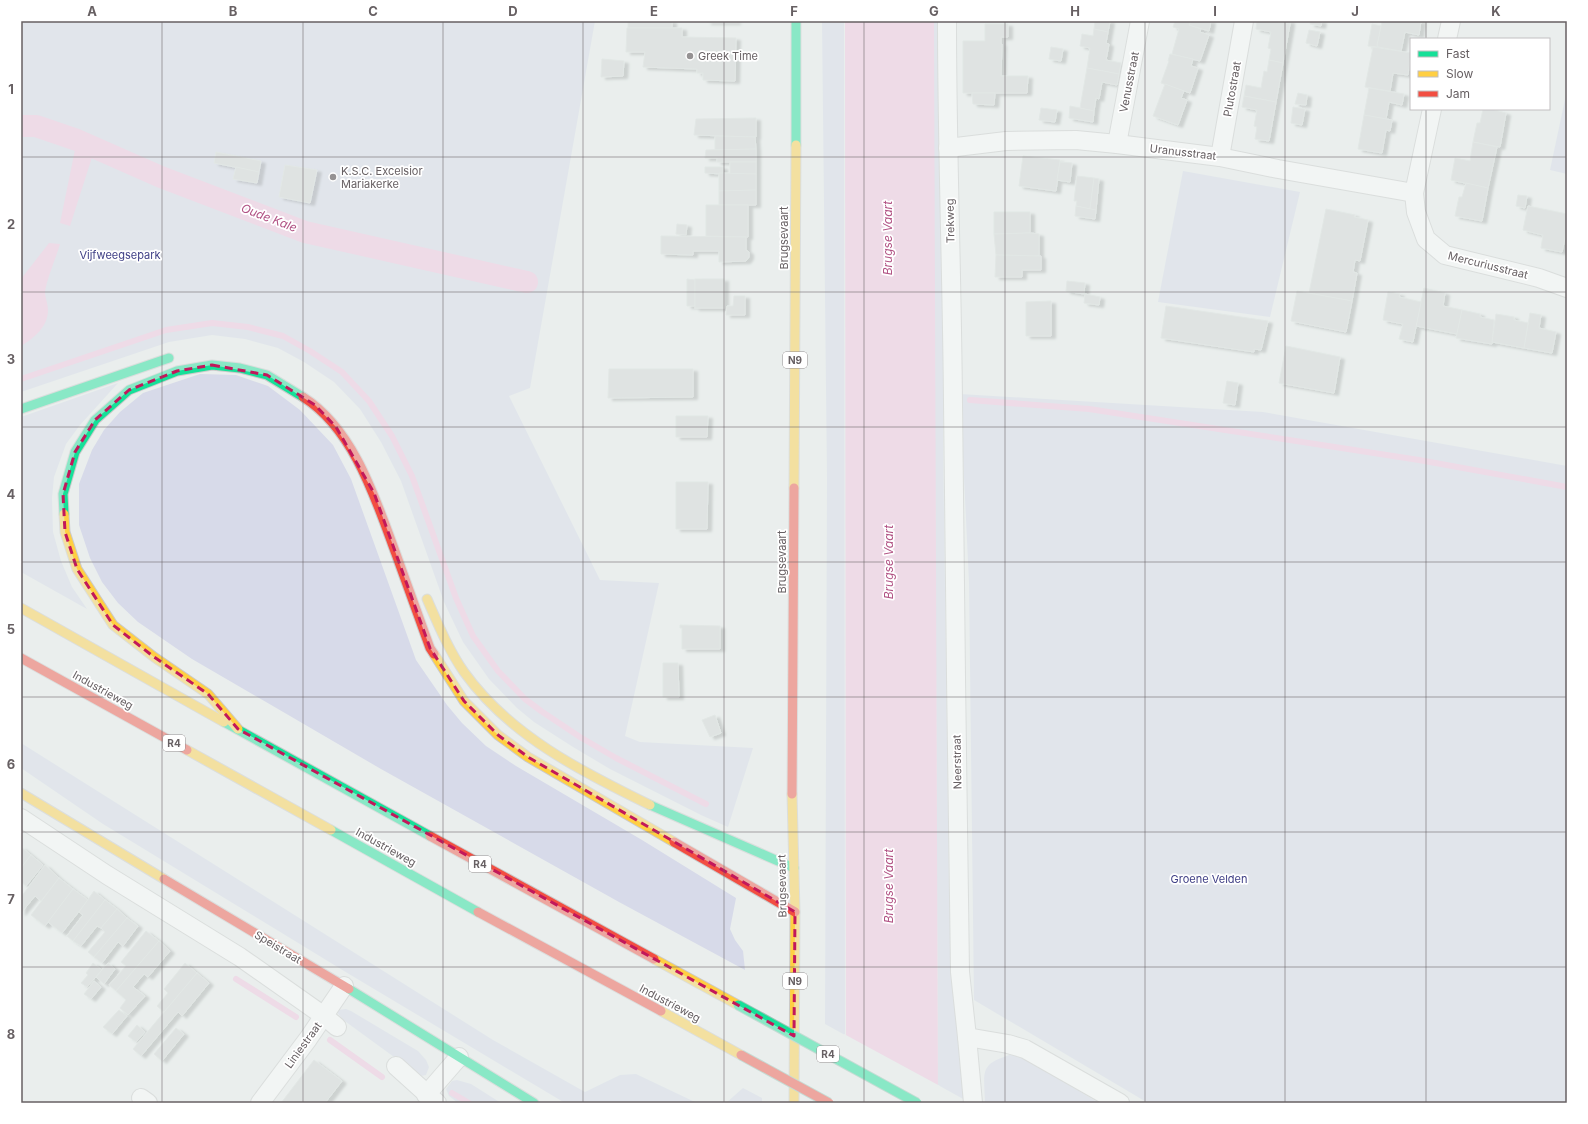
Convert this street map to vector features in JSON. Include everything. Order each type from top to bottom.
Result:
[{"type":"main road","name":"Brugsevaart","points":[[794,1103],[795,912],[791,773],[794,637],[796,21]]},
{"type":"main road","points":[[21,409],[173,357],[181,356]]},
{"type":"main road","points":[[238,729],[208,694],[154,658],[113,625],[77,569],[65,532],[63,494],[75,452],[95,420],[129,390],[176,371],[212,365],[240,368],[267,375],[315,405],[336,427],[355,457],[374,493],[430,648],[464,701],[498,735],[528,757],[795,912]]},
{"type":"main road","points":[[423,587],[430,608],[449,649],[476,689],[506,720],[524,734],[603,782],[721,837],[794,868]]},
{"type":"main road","name":"R4","points":[[21,608],[378,808],[917,1103]]},
{"type":"main road","name":"Industrieweg","points":[[21,658],[485,916],[829,1103]]},
{"type":"main road","name":"Speistraat","points":[[21,793],[344,986],[534,1103]]},
{"type":"street","name":"Trekweg","points":[[947,21],[947,118],[953,420]]},
{"type":"street","name":"Venusstraat","points":[[1117,144],[1140,21]]},
{"type":"street","name":"Plutostraat","points":[[1220,157],[1244,21]]},
{"type":"street","points":[[1447,38],[1451,21]]},
{"type":"street","name":"Mercuriusstraat","points":[[1432,110],[1414,193],[1416,212],[1426,240],[1445,255],[1539,278],[1567,288]]},
{"type":"street","name":"Uranusstraat","points":[[948,148],[1006,141],[1076,140],[1220,157],[1278,169],[1414,193]]},
{"type":"street","name":"Neerstraat","points":[[953,420],[960,972],[973,1103]]},
{"type":"street","points":[[21,818],[107,875],[240,957],[330,1021]]},
{"type":"street","name":"Liniestraat","points":[[262,1103],[308,1039],[330,1021],[344,986]]},
{"type":"street","points":[[967,1037],[1008,1044],[1025,1049],[1120,1103]]},
{"type":"street","points":[[396,1066],[408,1075],[431,1099],[459,1057]]},
{"type":"highlighted area","points":[[212,365],[267,375],[315,405],[336,427],[374,493],[430,648],[464,701],[498,735],[528,757],[795,912],[794,1036],[238,729],[208,694],[154,657],[113,625],[77,569],[65,532],[63,494],[75,452],[95,420],[129,390],[177,371]]},
{"type":"green space","name":"Vijfweegsepark","points":[[21,21],[595,21],[530,388],[509,396],[600,580],[659,583],[625,736],[640,742],[753,748],[728,827],[610,769],[573,747],[534,722],[517,708],[489,679],[463,642],[444,602],[401,481],[381,442],[360,409],[334,382],[304,362],[278,348],[245,339],[212,335],[169,342],[21,392]]},
{"type":"green space","points":[[822,21],[844,21],[845,1035],[825,1024],[827,479]]},
{"type":"green space","points":[[933,21],[940,21],[944,216],[943,438],[949,890],[953,993],[965,1100],[938,1085]]},
{"type":"green space","points":[[1567,90],[1567,174],[1550,170]]},
{"type":"green space","points":[[1183,171],[1300,192],[1270,317],[1158,302]]},
{"type":"green space","points":[[200,374],[236,375],[268,386],[300,410],[333,445],[351,479],[416,660],[447,705],[462,723],[486,746],[516,766],[642,840],[736,898],[730,929],[735,940],[743,951],[745,970],[619,902],[381,769],[192,659],[138,622],[118,603],[102,582],[90,558],[79,525],[79,484],[92,450],[104,430],[120,412],[143,393]]},
{"type":"green space","points":[[118,383],[80,425],[66,444],[54,477],[52,498],[53,532],[61,561],[72,587],[87,609],[21,572],[21,417]]},
{"type":"green space","name":"Groene Velden","points":[[960,394],[1263,412],[1567,466],[1567,1103],[1148,1103],[974,1000],[969,582]]},
{"type":"green space","points":[[21,743],[493,1040],[585,1092],[620,1075],[636,1074],[697,1103],[565,1103],[349,974],[103,824],[21,768]]},
{"type":"green space","points":[[346,1009],[418,1051],[426,1060],[429,1067],[426,1075],[421,1076],[416,1073],[342,1019],[337,1012],[338,1010]]},
{"type":"green space","points":[[1013,1054],[1024,1058],[1099,1103],[985,1103],[984,1076],[986,1070],[994,1061]]},
{"type":"green space","points":[[457,1080],[471,1084],[501,1103],[458,1103],[449,1096],[446,1089],[452,1081]]},
{"type":"green space","points":[[743,1088],[762,1098],[762,1103],[726,1103]]},
{"type":"water","name":"Brugse Vaart","points":[[845,21],[934,21],[938,1103],[846,1103]]},
{"type":"water","points":[[77,140],[95,148],[70,226],[60,223]]},
{"type":"water","points":[[49,243],[60,244],[45,292],[48,308],[46,322],[31,339],[21,346],[21,279]]},
{"type":"pier","points":[[844,1034],[940,1086],[940,1103],[844,1103]]},
{"type":"building","points":[[628,21],[672,21],[672,28],[628,28]]},
{"type":"building","points":[[736,21],[736,22],[707,22]]},
{"type":"building","points":[[1095,21],[1110,21],[1108,32],[1094,29]]},
{"type":"building","points":[[1175,21],[1191,21],[1189,25],[1201,29],[1200,32],[1209,35],[1200,61],[1172,54],[1179,29],[1173,27]]},
{"type":"building","points":[[1191,21],[1211,21],[1209,31],[1189,25]]},
{"type":"building","points":[[1257,21],[1275,21],[1290,24],[1283,63],[1269,60],[1271,49],[1268,48],[1271,32],[1256,29]]},
{"type":"building","points":[[1275,21],[1290,21],[1290,24]]},
{"type":"building","points":[[1311,21],[1322,21],[1321,26],[1310,24]]},
{"type":"building","points":[[1382,21],[1421,21],[1419,35],[1405,32],[1401,51],[1378,47],[1377,45]]},
{"type":"building","points":[[985,24],[1008,24],[1008,37],[1001,37],[1001,76],[1028,76],[1027,93],[963,93],[963,41],[985,41]]},
{"type":"building","points":[[1372,24],[1381,26],[1377,45],[1378,47],[1368,46]]},
{"type":"building","name":"Greek Time","points":[[627,28],[682,28],[682,37],[736,38],[735,81],[703,80],[703,73],[697,73],[697,69],[643,67],[645,52],[626,52]]},
{"type":"building","points":[[1094,29],[1108,32],[1106,43],[1109,44],[1106,60],[1121,63],[1119,74],[1087,68],[1090,48],[1080,46],[1082,34],[1093,36]]},
{"type":"building","points":[[1309,30],[1320,32],[1317,46],[1306,43]]},
{"type":"building","points":[[1051,47],[1063,49],[1061,61],[1049,59]]},
{"type":"building","points":[[1373,47],[1410,53],[1408,75],[1393,73],[1390,91],[1365,87]]},
{"type":"building","points":[[1170,54],[1193,59],[1191,66],[1198,68],[1190,93],[1161,83]]},
{"type":"building","points":[[602,59],[624,61],[623,76],[601,77]]},
{"type":"building","points":[[1269,60],[1283,63],[1276,102],[1244,96],[1246,85],[1261,88],[1264,71],[1267,72]]},
{"type":"building","points":[[1087,68],[1119,74],[1117,85],[1102,82],[1099,99],[1096,98],[1094,111],[1080,108]]},
{"type":"building","points":[[1165,84],[1184,91],[1181,98],[1187,100],[1178,125],[1153,116]]},
{"type":"building","points":[[1369,88],[1404,94],[1402,105],[1389,102],[1386,119],[1364,115]]},
{"type":"building","points":[[972,93],[995,93],[994,105],[973,104]]},
{"type":"building","points":[[1298,93],[1307,95],[1306,105],[1295,104]]},
{"type":"building","points":[[1244,96],[1276,102],[1269,141],[1255,139],[1257,127],[1254,126],[1257,110],[1242,107]]},
{"type":"building","points":[[1070,106],[1094,111],[1093,122],[1069,118]]},
{"type":"building","points":[[1293,107],[1305,109],[1302,125],[1291,123]]},
{"type":"building","points":[[1041,108],[1057,110],[1055,122],[1039,120]]},
{"type":"building","points":[[1483,110],[1495,110],[1506,113],[1500,147],[1473,142],[1477,123],[1480,123]]},
{"type":"building","points":[[1364,115],[1392,120],[1390,131],[1386,130],[1382,153],[1358,149]]},
{"type":"building","points":[[756,118],[756,137],[694,135],[696,119]]},
{"type":"building","points":[[715,136],[755,137],[756,149],[715,150]]},
{"type":"building","points":[[1473,142],[1497,147],[1488,188],[1451,180],[1455,158],[1470,161]]},
{"type":"building","points":[[756,149],[756,162],[717,162],[717,158],[705,158],[706,150]]},
{"type":"building","points":[[216,152],[261,161],[259,172],[214,163]]},
{"type":"building","points":[[1023,156],[1060,160],[1056,191],[1019,186]]},
{"type":"building","points":[[730,162],[756,162],[756,174],[730,174]]},
{"type":"building","points":[[1060,162],[1072,163],[1070,182],[1057,180]]},
{"type":"building","points":[[285,165],[317,170],[310,203],[279,197]]},
{"type":"building","points":[[236,167],[259,172],[257,183],[233,179]]},
{"type":"building","points":[[705,167],[723,167],[723,174],[705,173]]},
{"type":"building","points":[[719,173],[756,174],[756,190],[719,191]]},
{"type":"building","points":[[1077,176],[1094,178],[1090,209],[1076,206],[1077,201],[1074,201]]},
{"type":"building","points":[[1094,178],[1099,179],[1096,210],[1090,209]]},
{"type":"building","points":[[1466,183],[1488,188],[1482,221],[1455,216],[1459,197],[1462,197]]},
{"type":"building","points":[[756,190],[756,205],[719,205],[719,191]]},
{"type":"building","points":[[1518,195],[1527,196],[1525,208],[1516,206]]},
{"type":"building","points":[[706,205],[748,205],[748,237],[706,236]]},
{"type":"building","points":[[1076,206],[1096,210],[1095,219],[1075,216]]},
{"type":"building","points":[[1528,206],[1567,214],[1567,229],[1562,252],[1541,248],[1543,235],[1523,230]]},
{"type":"building","points":[[1326,209],[1355,215],[1354,217],[1368,220],[1360,261],[1355,260],[1353,272],[1357,273],[1352,301],[1309,293]]},
{"type":"building","points":[[994,212],[1030,212],[1030,233],[994,234]]},
{"type":"building","points":[[677,224],[687,225],[686,235],[676,234]]},
{"type":"building","points":[[994,234],[1039,234],[1039,256],[996,255]]},
{"type":"building","points":[[661,236],[746,237],[746,250],[749,252],[749,257],[746,261],[719,262],[719,251],[693,251],[693,255],[661,254]]},
{"type":"building","points":[[996,255],[1041,256],[1041,270],[1022,270],[1022,277],[995,277]]},
{"type":"building","points":[[687,279],[695,280],[695,306],[687,306]]},
{"type":"building","points":[[695,279],[724,279],[724,308],[695,308]]},
{"type":"building","points":[[1067,281],[1085,283],[1084,294],[1066,291]]},
{"type":"building","points":[[1424,288],[1445,293],[1443,306],[1462,310],[1457,334],[1416,326]]},
{"type":"building","points":[[1297,291],[1352,301],[1346,332],[1291,321]]},
{"type":"building","points":[[1388,292],[1400,294],[1399,297],[1421,302],[1413,342],[1399,339],[1403,324],[1383,320]]},
{"type":"building","points":[[1085,294],[1100,297],[1099,305],[1084,303]]},
{"type":"building","points":[[734,296],[745,296],[745,315],[726,315],[727,306],[733,306]]},
{"type":"building","points":[[1051,301],[1051,336],[1026,336],[1026,302]]},
{"type":"building","points":[[1166,306],[1268,321],[1261,350],[1254,349],[1254,352],[1161,338]]},
{"type":"building","points":[[1462,310],[1480,314],[1480,317],[1494,320],[1492,344],[1456,338]]},
{"type":"building","points":[[1530,313],[1541,315],[1539,328],[1556,332],[1552,353],[1524,348]]},
{"type":"building","points":[[1496,314],[1514,317],[1514,320],[1528,323],[1524,348],[1492,342]]},
{"type":"building","points":[[1286,346],[1340,357],[1334,393],[1279,383]]},
{"type":"building","points":[[609,369],[693,369],[693,397],[608,398]]},
{"type":"building","points":[[1227,381],[1238,383],[1235,405],[1223,403]]},
{"type":"building","points":[[676,416],[708,416],[707,437],[676,437]]},
{"type":"building","points":[[676,482],[708,482],[707,529],[676,529]]},
{"type":"building","points":[[680,625],[720,626],[720,649],[682,649],[682,628],[680,628]]},
{"type":"building","points":[[663,663],[678,663],[679,697],[663,697]]},
{"type":"building","points":[[715,715],[721,733],[710,737],[702,720]]},
{"type":"building","points":[[21,847],[31,855],[21,868]]},
{"type":"building","points":[[31,855],[43,865],[26,886],[21,882],[21,868]]},
{"type":"building","points":[[45,865],[59,878],[41,901],[35,896],[21,913],[21,897]]},
{"type":"building","points":[[59,878],[73,889],[45,926],[31,915]]},
{"type":"building","points":[[73,889],[88,900],[62,933],[48,922]]},
{"type":"building","points":[[94,891],[105,900],[73,941],[67,936],[83,915],[79,912]]},
{"type":"building","points":[[105,900],[117,909],[101,928],[97,926],[81,946],[73,941]]},
{"type":"building","points":[[117,909],[127,918],[94,957],[88,952],[105,932],[101,928]]},
{"type":"building","points":[[127,918],[138,926],[123,946],[118,942],[102,963],[94,957]]},
{"type":"building","points":[[146,931],[159,941],[116,991],[109,985],[126,966],[121,962]]},
{"type":"building","points":[[159,941],[170,951],[148,977],[144,974],[133,987],[145,996],[128,1015],[120,1008],[126,1000],[116,991]]},
{"type":"building","points":[[93,963],[102,970],[87,987],[81,983],[88,975],[86,973]]},
{"type":"building","points":[[108,963],[115,969],[104,984],[96,977]]},
{"type":"building","points":[[185,963],[197,973],[164,1012],[157,1006],[168,993],[164,989]]},
{"type":"building","points":[[197,973],[209,983],[182,1016],[178,1012],[141,1056],[133,1049]]},
{"type":"building","points":[[94,981],[101,987],[91,999],[84,994]]},
{"type":"building","points":[[119,1010],[127,1016],[112,1034],[103,1027]]},
{"type":"building","points":[[137,1025],[145,1032],[136,1042],[128,1036]]},
{"type":"building","points":[[176,1028],[184,1034],[162,1061],[154,1054]]},
{"type":"building","points":[[314,1060],[342,1081],[325,1103],[281,1103]]},
{"type":"waterway","name":"Oude Kale","points":[[21,126],[36,126],[77,140],[161,177],[305,232],[527,282]]},
{"type":"waterway","points":[[21,379],[166,330],[212,323],[248,327],[283,336],[310,351],[342,372],[369,401],[392,436],[412,476],[456,598],[473,636],[498,671],[525,699],[580,737],[616,758],[706,804]]},
{"type":"waterway","points":[[970,400],[1089,409],[1419,460],[1567,487]]},
{"type":"waterway","points":[[236,979],[296,1017]]},
{"type":"waterway","points":[[330,1040],[382,1077]]},
{"type":"waterway","points":[[452,1093],[469,1103]]},
{"type":"traffic: fast","points":[[796,21],[796,145]]},
{"type":"traffic: fast","points":[[21,409],[169,358]]},
{"type":"traffic: fast","points":[[64,514],[63,494],[75,452],[95,420],[129,390],[177,371],[212,365],[240,368],[267,375],[303,397]]},
{"type":"traffic: fast","points":[[224,722],[430,836]]},
{"type":"traffic: fast","points":[[650,805],[794,868]]},
{"type":"traffic: fast","points":[[331,830],[478,912]]},
{"type":"traffic: fast","points":[[349,989],[534,1103]]},
{"type":"traffic: fast","points":[[738,1005],[917,1103]]},
{"type":"traffic: slow","points":[[794,488],[796,145]]},
{"type":"traffic: slow","points":[[64,514],[65,532],[77,569],[113,625],[154,657],[208,694],[238,729]]},
{"type":"traffic: slow","points":[[427,599],[458,663],[482,694],[502,715],[548,750],[573,765],[650,805]]},
{"type":"traffic: slow","points":[[21,608],[224,722]]},
{"type":"traffic: slow","points":[[434,654],[464,701],[498,735],[528,757],[674,842]]},
{"type":"traffic: slow","points":[[187,750],[331,830]]},
{"type":"traffic: slow","points":[[21,793],[164,879]]},
{"type":"traffic: slow","points":[[792,794],[795,912],[794,1103]]},
{"type":"traffic: slow","points":[[654,959],[738,1005]]},
{"type":"traffic: slow","points":[[661,1011],[741,1055]]},
{"type":"traffic: jam","points":[[303,397],[321,411],[336,427],[350,446],[361,467],[380,511],[430,648],[434,654]]},
{"type":"traffic: jam","points":[[792,794],[794,488]]},
{"type":"traffic: jam","points":[[21,658],[187,750]]},
{"type":"traffic: jam","points":[[430,836],[654,959]]},
{"type":"traffic: jam","points":[[674,842],[795,912]]},
{"type":"traffic: jam","points":[[164,879],[349,989]]},
{"type":"traffic: jam","points":[[478,912],[661,1011]]},
{"type":"traffic: jam","points":[[741,1055],[829,1103]]},
{"type":"place","name":"Greek Time","points":[[690,56]]},
{"type":"place","name":"K.S.C. Excelsior Mariakerke","points":[[333,177]]}]
